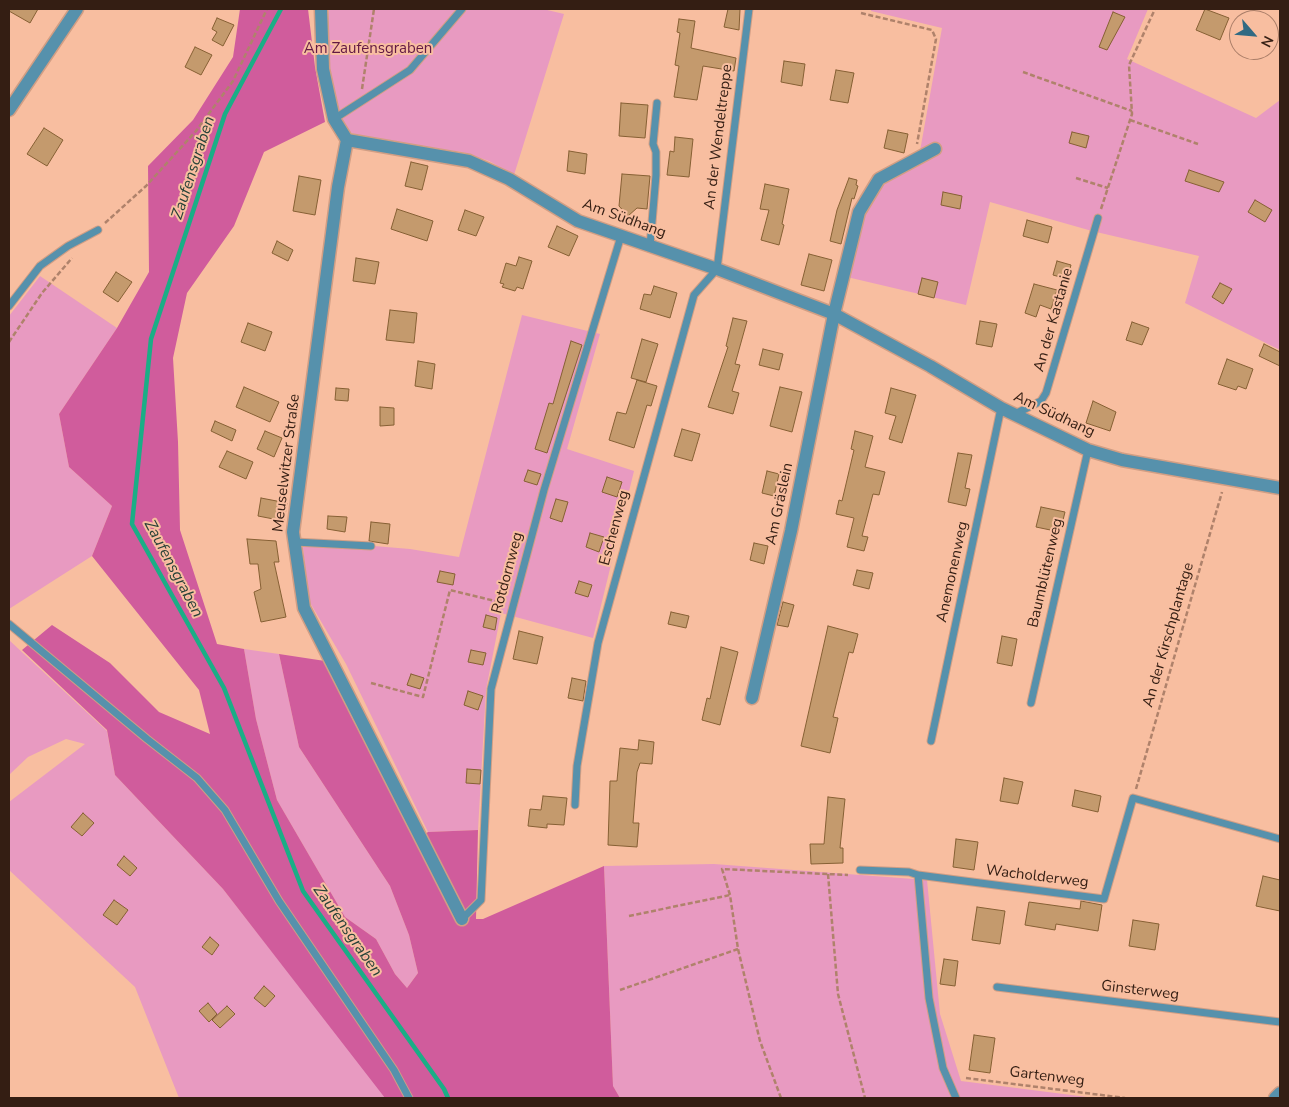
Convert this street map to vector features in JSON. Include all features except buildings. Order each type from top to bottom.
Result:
[{"type":"street","points":[[9,110],[77,9]]},
{"type":"street","points":[[321,9],[323,69],[334,119],[347,140]]},
{"type":"street","name":"Am Südhang","points":[[347,140],[469,161],[509,179],[578,221],[717,269],[834,314],[930,366],[1001,408],[1088,450],[1122,460],[1280,488]]},
{"type":"street","name":"Meuselwitzer Straße","points":[[347,140],[338,187],[293,532],[304,608],[462,919]]},
{"type":"street","points":[[834,314],[859,212],[879,179],[935,149]]},
{"type":"street","name":"Am Gräslein","points":[[752,698],[792,531],[834,314]]},
{"type":"street","points":[[1275,1098],[1280,1093]]},
{"type":"lane","points":[[334,119],[410,70],[462,9]]},
{"type":"lane","name":"An der Wendeltreppe","points":[[717,269],[749,9]]},
{"type":"lane","points":[[650,246],[656,175],[656,152],[653,144],[657,103]]},
{"type":"lane","name":"An der Kastanie","points":[[1015,414],[1040,401],[1046,394],[1098,218]]},
{"type":"lane","points":[[9,306],[40,266],[68,246],[98,230]]},
{"type":"lane","name":"Rotdornweg","points":[[462,919],[481,900],[491,689],[544,490],[621,236]]},
{"type":"lane","name":"Eschenweg","points":[[575,804],[577,766],[598,644],[694,295],[717,269]]},
{"type":"lane","name":"Anemonenweg","points":[[931,741],[1001,408]]},
{"type":"lane","name":"Baumblütenweg","points":[[1031,703],[1088,450]]},
{"type":"lane","points":[[295,542],[371,546]]},
{"type":"lane","points":[[9,624],[146,739],[197,778],[224,810],[279,901],[394,1070],[408,1098]]},
{"type":"lane","points":[[1133,798],[1280,838]]},
{"type":"lane","name":"Wacholderweg","points":[[860,870],[909,872],[918,876],[1104,899],[1133,798]]},
{"type":"lane","points":[[918,876],[929,998],[943,1068],[956,1098]]},
{"type":"lane","name":"Ginsterweg","points":[[997,986],[1280,1022]]},
{"type":"path","points":[[98,230],[146,186],[196,131],[233,81],[267,9]]},
{"type":"path","points":[[360,103],[374,9]]},
{"type":"path","points":[[1098,218],[1132,111],[1130,61],[1155,9]]},
{"type":"path","points":[[861,13],[932,30],[936,39],[914,160]]},
{"type":"path","points":[[1023,72],[1132,111]]},
{"type":"path","points":[[1130,120],[1198,144]]},
{"type":"path","points":[[1076,178],[1108,188]]},
{"type":"path","points":[[9,342],[42,293],[78,251]]},
{"type":"path","name":"An der Kirschplantage","points":[[1133,798],[1226,478]]},
{"type":"path","points":[[371,683],[423,697],[450,590],[514,606]]},
{"type":"path","points":[[781,1098],[760,1041],[738,949],[730,895],[722,869],[848,875]]},
{"type":"path","points":[[828,874],[838,994],[865,1098]]},
{"type":"path","points":[[629,916],[730,895]]},
{"type":"path","points":[[620,990],[738,949]]},
{"type":"path","name":"Gartenweg","points":[[966,1078],[1125,1098]]},
{"type":"green space","name":"Am Zaufensgraben","points":[[329,9],[543,9],[564,14],[514,175],[489,161],[462,152],[373,140],[349,132],[339,118],[331,82],[326,40]]},
{"type":"green space","points":[[871,9],[1148,9],[1127,59],[1256,118],[1280,100],[1280,350],[1185,303],[1199,256],[1092,231],[990,202],[966,305],[847,277],[853,246],[868,205],[882,186],[902,172],[913,169],[934,157],[933,144],[920,151],[942,28],[871,11]]},
{"type":"green space","points":[[40,276],[117,328],[59,414],[69,467],[112,506],[92,556],[9,609],[9,316]]},
{"type":"green space","points":[[522,315],[600,334],[567,449],[634,471],[593,638],[501,613],[486,690],[478,830],[428,832],[346,664],[309,601],[302,540],[410,549],[459,557]]},
{"type":"green space","points":[[9,640],[107,731],[115,775],[223,889],[387,1098],[179,1098],[135,987],[9,870],[9,802],[85,744],[66,739],[28,757],[9,775]]},
{"type":"green space","points":[[244,649],[279,654],[299,747],[390,886],[409,935],[418,973],[407,988],[395,974],[376,939],[345,917],[277,800],[256,719]]},
{"type":"green space","points":[[714,864],[927,880],[940,1014],[961,1081],[1095,1098],[620,1098],[613,1086],[604,866]]},
{"type":"shaded area","points":[[240,9],[308,9],[315,67],[325,122],[264,152],[234,226],[187,293],[173,358],[178,442],[180,530],[217,644],[244,649],[256,719],[277,800],[345,917],[376,939],[395,974],[407,988],[418,973],[409,935],[390,886],[299,747],[279,654],[325,661],[352,718],[416,840],[428,832],[478,830],[476,919],[483,919],[604,866],[613,1086],[620,1098],[385,1098],[223,889],[115,775],[107,730],[22,650],[52,625],[110,663],[159,712],[210,734],[199,690],[92,556],[112,506],[69,467],[59,414],[117,328],[149,272],[148,166],[193,120],[233,57]]},
{"type":"waterway","name":"Zaufensgraben","points":[[281,9],[225,114],[151,339],[132,524],[224,688],[303,891],[444,1089],[448,1098]]}]
